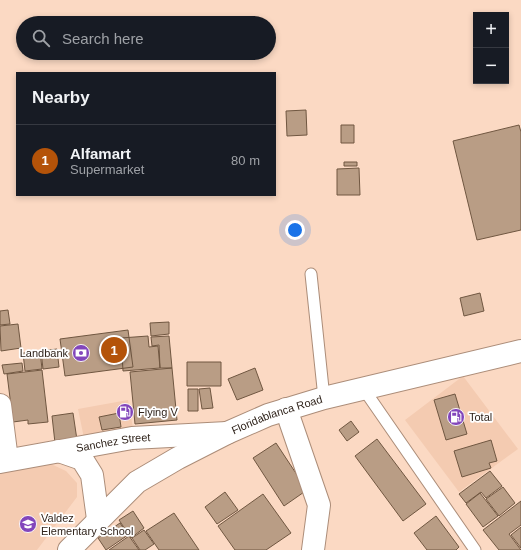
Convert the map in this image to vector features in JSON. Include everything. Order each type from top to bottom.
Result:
[{"type":"main road","name":"Floridablanca Road","points":[[69,550],[98,519],[137,482],[178,458],[227,433],[286,409],[324,398],[521,351]]},
{"type":"main road","points":[[0,405],[4,461]]},
{"type":"main road","points":[[286,409],[319,505],[313,550]]},
{"type":"main road","name":"Sanchez Street","points":[[4,461],[132,438],[227,433]]},
{"type":"main road","points":[[59,451],[82,459],[92,475],[98,519]]},
{"type":"lane","points":[[311,274],[324,398]]},
{"type":"lane","points":[[363,388],[474,550]]},
{"type":"shaded area","points":[[463,376],[518,449],[459,492],[405,420]]},
{"type":"shaded area","points":[[128,400],[134,434],[85,443],[78,409]]},
{"type":"shaded area","name":"Valdez Elementary School","points":[[51,464],[66,471],[77,483],[77,497],[37,550],[0,550],[0,472]]},
{"type":"building","points":[[306,110],[307,135],[287,136],[286,111]]},
{"type":"building","points":[[341,125],[354,125],[354,143],[341,143]]},
{"type":"building","points":[[519,125],[521,132],[521,230],[477,240],[453,141]]},
{"type":"building","points":[[344,162],[357,162],[357,166],[344,166]]},
{"type":"building","points":[[359,168],[360,195],[337,195],[337,169]]},
{"type":"building","points":[[480,293],[484,311],[464,316],[460,298]]},
{"type":"building","points":[[8,310],[10,324],[0,325],[0,311]]},
{"type":"building","points":[[169,322],[169,334],[151,336],[150,323]]},
{"type":"building","points":[[18,324],[21,348],[1,351],[0,326]]},
{"type":"building","points":[[128,330],[133,367],[65,376],[60,339]]},
{"type":"building","points":[[148,336],[149,347],[158,346],[160,368],[123,371],[121,338]]},
{"type":"building","points":[[169,336],[172,368],[160,368],[159,345],[152,346],[151,337]]},
{"type":"building","points":[[57,349],[59,367],[43,369],[41,351]]},
{"type":"building","points":[[40,351],[42,369],[25,371],[23,353]]},
{"type":"building","points":[[187,362],[221,362],[221,386],[187,386]]},
{"type":"building","points":[[22,363],[23,371],[4,374],[2,365]]},
{"type":"building","points":[[172,368],[177,420],[135,424],[130,372]]},
{"type":"building","points":[[255,368],[263,390],[237,400],[228,379]]},
{"type":"building","points":[[42,370],[48,422],[28,424],[28,420],[13,422],[7,374]]},
{"type":"building","points":[[210,388],[213,408],[202,409],[199,389]]},
{"type":"building","points":[[188,389],[198,389],[198,411],[188,411]]},
{"type":"building","points":[[455,394],[467,434],[446,440],[434,400]]},
{"type":"building","points":[[73,413],[77,440],[55,443],[52,416]]},
{"type":"building","points":[[119,413],[121,427],[102,430],[99,417]]},
{"type":"building","points":[[351,421],[359,432],[347,441],[339,430]]},
{"type":"building","points":[[377,439],[426,504],[403,521],[355,456]]},
{"type":"building","points":[[491,440],[497,461],[489,463],[491,468],[462,477],[454,451]]},
{"type":"building","points":[[276,443],[307,490],[284,506],[253,458]]},
{"type":"building","points":[[490,471],[502,486],[486,498],[481,492],[466,503],[459,494]]},
{"type":"building","points":[[503,487],[515,503],[499,516],[486,499]]},
{"type":"building","points":[[225,492],[238,510],[217,524],[205,507]]},
{"type":"building","points":[[480,493],[498,516],[483,527],[466,504]]},
{"type":"building","points":[[263,494],[291,533],[266,550],[235,550],[218,526]]},
{"type":"building","points":[[521,501],[521,525],[509,534],[521,550],[499,550],[483,530]]},
{"type":"building","points":[[133,511],[144,528],[131,538],[119,520]]},
{"type":"building","points":[[174,513],[199,550],[159,550],[146,531]]},
{"type":"building","points":[[436,516],[459,547],[456,550],[427,550],[414,533]]},
{"type":"building","points":[[120,523],[128,535],[106,550],[98,538]]},
{"type":"building","points":[[521,527],[521,548],[511,535]]},
{"type":"building","points":[[144,530],[154,544],[145,550],[140,550],[132,538]]},
{"type":"building","points":[[129,536],[139,550],[109,550]]},
{"type":"place","name":"Alfamart","points":[[114,350]]},
{"type":"place","name":"Landbank","points":[[81,353]]},
{"type":"place","name":"Flying V","points":[[125,412]]},
{"type":"place","name":"Total","points":[[456,417]]},
{"type":"place","name":"Valdez Elementary School","points":[[28,524]]}]
